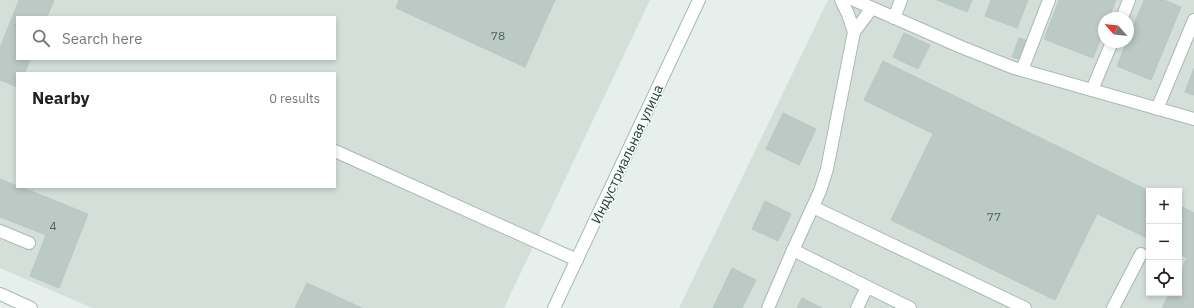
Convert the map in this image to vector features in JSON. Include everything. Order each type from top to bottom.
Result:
[{"type":"street","name":"Индустриальная улица","points":[[554,308],[700,0]]},
{"type":"street","points":[[841,0],[848,14],[854,32]]},
{"type":"street","points":[[854,0],[967,49],[1022,70],[1194,119]]},
{"type":"street","points":[[894,18],[901,0]]},
{"type":"street","points":[[1022,70],[1049,0]]},
{"type":"street","points":[[1124,12],[1129,0]]},
{"type":"street","points":[[768,308],[813,207],[827,170],[854,32],[872,8]]},
{"type":"street","points":[[1158,109],[1194,20]]},
{"type":"street","points":[[1092,90],[1110,48]]},
{"type":"street","points":[[336,151],[577,260]]},
{"type":"street","points":[[813,207],[1026,308]]},
{"type":"street","points":[[0,232],[29,243]]},
{"type":"street","points":[[793,250],[910,308]]},
{"type":"street","points":[[1113,308],[1141,254]]},
{"type":"street","points":[[857,308],[867,287]]},
{"type":"street","points":[[0,294],[31,308]]},
{"type":"shaded area","points":[[0,0],[650,0],[504,308],[92,308],[0,268]]},
{"type":"shaded area","points":[[828,0],[1194,0],[1194,308],[679,308]]},
{"type":"building","points":[[19,0],[54,0],[47,16],[16,16],[16,60],[30,60],[25,72],[16,72],[16,87],[0,80],[0,48]]},
{"type":"building","points":[[399,0],[555,0],[525,67],[396,8]]},
{"type":"building","points":[[937,0],[972,0],[967,12]]},
{"type":"building","points":[[991,0],[1028,0],[1017,28],[985,16]]},
{"type":"building","points":[[1059,0],[1116,0],[1111,12],[1098,12],[1098,45],[1093,58],[1044,39]]},
{"type":"building","points":[[1144,0],[1164,0],[1181,7],[1151,80],[1117,66],[1124,48],[1134,48],[1134,24]]},
{"type":"building","points":[[904,33],[930,45],[918,69],[893,57]]},
{"type":"building","points":[[1019,38],[1026,40],[1019,59],[1012,57]]},
{"type":"building","points":[[883,61],[1146,190],[1146,238],[864,100]]},
{"type":"building","points":[[1194,68],[1194,95],[1185,92]]},
{"type":"building","points":[[783,113],[816,129],[799,165],[766,149]]},
{"type":"building","points":[[933,134],[1097,214],[1055,300],[891,220]]},
{"type":"building","points":[[0,179],[16,186],[16,188],[23,188],[88,214],[59,288],[30,276],[46,235],[0,217]]},
{"type":"building","points":[[765,201],[791,214],[778,241],[752,229]]},
{"type":"building","points":[[1182,207],[1194,213],[1194,308],[1162,308],[1168,296],[1182,296],[1182,268],[1187,258],[1182,256]]},
{"type":"building","points":[[732,268],[756,280],[742,308],[713,308]]},
{"type":"building","points":[[307,283],[362,308],[295,308]]},
{"type":"building","points":[[802,298],[822,308],[797,308]]}]
